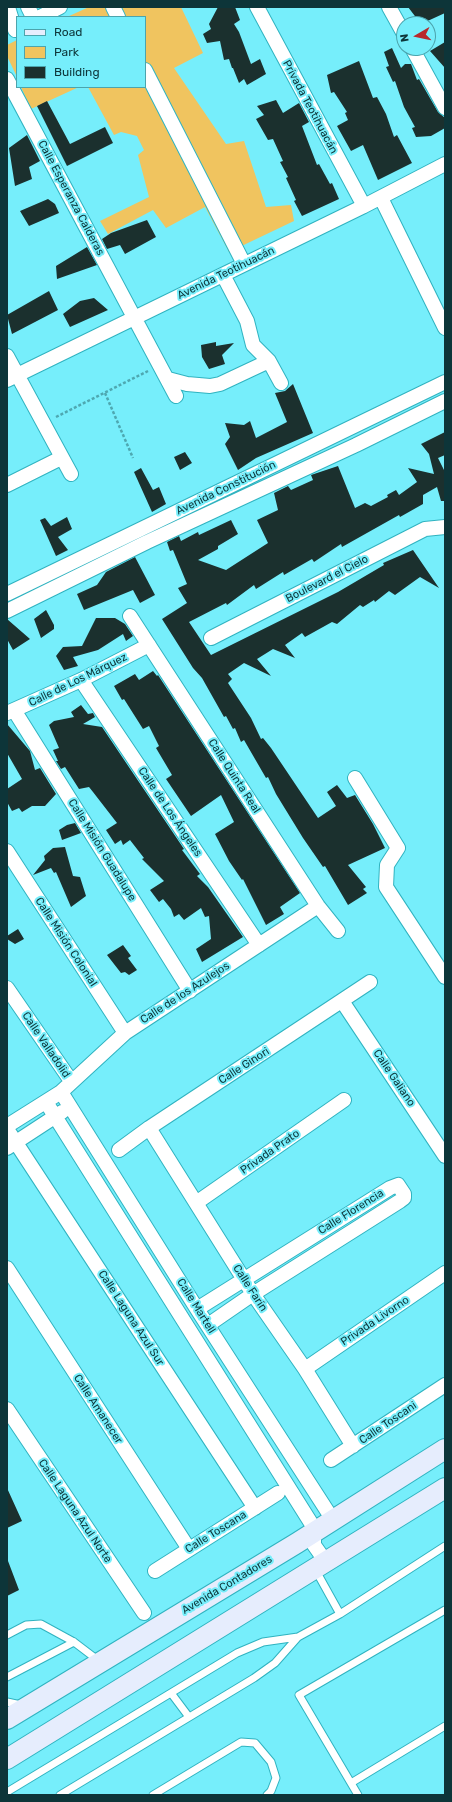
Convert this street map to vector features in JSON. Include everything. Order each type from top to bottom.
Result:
[{"type":"main road","name":"Avenida Contadores","points":[[7,1719],[316,1531],[445,1449]]},
{"type":"main road","points":[[7,1759],[445,1488]]},
{"type":"street","points":[[8,7],[13,30]]},
{"type":"street","points":[[28,7],[33,16]]},
{"type":"street","points":[[42,16],[60,7]]},
{"type":"street","points":[[113,7],[118,16]]},
{"type":"street","name":"Privada Teotihuacán","points":[[257,7],[364,206]]},
{"type":"street","points":[[389,7],[396,20]]},
{"type":"street","points":[[416,56],[445,108]]},
{"type":"street","points":[[146,72],[244,264]]},
{"type":"street","name":"Calle Esperanza Calderas","points":[[7,79],[176,396]]},
{"type":"street","name":"Avenida Teotihuacán","points":[[12,378],[381,198],[445,164]]},
{"type":"street","points":[[381,198],[445,328]]},
{"type":"street","points":[[223,275],[248,321],[253,345],[269,361],[281,383]]},
{"type":"street","points":[[7,356],[12,378],[43,423],[71,474]]},
{"type":"street","points":[[168,379],[187,384],[210,386],[220,384],[269,361]]},
{"type":"street","name":"Avenida Constitución","points":[[7,594],[445,382]]},
{"type":"street","name":"Avenida Constitución","points":[[7,611],[147,542],[356,445],[445,401]]},
{"type":"street","points":[[7,485],[61,458]]},
{"type":"street","name":"Boulevard el Cielo","points":[[211,638],[426,529],[445,527]]},
{"type":"street","points":[[141,529],[147,542]]},
{"type":"street","name":"Calle Quinta Real","points":[[130,616],[318,906],[338,931]]},
{"type":"street","name":"Calle de Los Márquez","points":[[11,712],[81,680],[149,645]]},
{"type":"street","name":"Calle de Los Ángeles","points":[[81,680],[259,945]]},
{"type":"street","name":"Calle Misión Guadalupe","points":[[11,712],[190,991]]},
{"type":"street","points":[[355,778],[398,848],[387,864],[386,887],[445,977]]},
{"type":"street","name":"Calle Misión Colonial","points":[[7,851],[125,1033]]},
{"type":"street","name":"Calle de los Azulejos","points":[[7,1127],[61,1092],[71,1081],[125,1033],[318,906]]},
{"type":"street","name":"Calle Ginori","points":[[119,1150],[149,1128],[370,982]]},
{"type":"street","name":"Calle Valladolid","points":[[7,988],[71,1081]]},
{"type":"street","name":"Calle Galiano","points":[[342,1001],[445,1156]]},
{"type":"street","name":"Calle Martell","points":[[61,1092],[333,1520]]},
{"type":"street","name":"Privada Prato","points":[[196,1203],[344,1100]]},
{"type":"street","name":"Calle Martell","points":[[46,1102],[316,1531]]},
{"type":"street","points":[[11,1145],[71,1107]]},
{"type":"street","name":"Calle Laguna Azul Sur","points":[[7,1127],[11,1145],[255,1508]]},
{"type":"street","name":"Calle Farín","points":[[149,1128],[253,1294],[305,1369],[353,1446]]},
{"type":"street","name":"Calle Florencia","points":[[197,1308],[390,1188],[398,1185],[404,1194],[404,1198],[253,1294],[208,1325]]},
{"type":"street","points":[[321,1230],[332,1244]]},
{"type":"street","name":"Calle Amanecer","points":[[7,1268],[190,1549]]},
{"type":"street","points":[[158,1279],[173,1269]]},
{"type":"street","name":"Privada Livorno","points":[[305,1369],[445,1273]]},
{"type":"street","points":[[210,1362],[225,1351]]},
{"type":"street","name":"Calle Toscani","points":[[331,1460],[445,1385]]},
{"type":"street","name":"Calle Laguna Azul Norte","points":[[7,1409],[144,1613]]},
{"type":"street","name":"Calle Toscana","points":[[155,1571],[278,1493]]},
{"type":"street","points":[[316,1531],[314,1545],[320,1565]]},
{"type":"lane","points":[[60,1795],[275,1663],[298,1637],[340,1614],[445,1546]]},
{"type":"lane","points":[[320,1565],[340,1614]]},
{"type":"lane","points":[[358,1795],[298,1695],[445,1610]]},
{"type":"lane","points":[[7,1635],[26,1625],[41,1624],[74,1642],[100,1662]]},
{"type":"lane","points":[[7,1793],[237,1653],[263,1642],[298,1637]]},
{"type":"lane","points":[[7,1677],[74,1642]]},
{"type":"lane","points":[[172,1693],[189,1717]]},
{"type":"lane","points":[[7,1702],[27,1707]]},
{"type":"lane","points":[[351,1783],[445,1726]]},
{"type":"lane","points":[[153,1795],[241,1742],[255,1743],[271,1762],[276,1778],[271,1791],[267,1795]]},
{"type":"path","points":[[43,423],[160,365]]},
{"type":"path","points":[[105,393],[133,458]]},
{"type":"green space","points":[[89,7],[181,7],[203,53],[174,68],[226,144],[244,141],[266,207],[291,205],[294,221],[229,252],[205,207],[166,228],[153,210],[108,234],[100,221],[149,197],[138,155],[144,150],[137,136],[121,132],[114,135],[89,88],[146,88],[146,16],[69,16]]},
{"type":"green space","points":[[16,40],[16,75],[7,56],[7,45]]},
{"type":"green space","points":[[21,88],[77,88],[31,109]]},
{"type":"building","points":[[218,7],[235,7],[240,20],[234,24],[239,32],[251,64],[260,59],[266,74],[247,85],[244,79],[239,83],[229,59],[224,60],[220,41],[207,43],[203,34],[211,29],[209,24]]},
{"type":"building","points":[[408,7],[445,7],[445,13],[436,17],[415,16]]},
{"type":"building","points":[[445,42],[445,68],[434,56],[436,56],[436,47]]},
{"type":"building","points":[[392,48],[401,68],[405,64],[411,64],[417,80],[419,79],[438,112],[445,118],[445,128],[431,136],[416,137],[412,128],[415,127],[404,107],[395,81],[393,82],[386,67],[389,66],[384,52]]},
{"type":"building","points":[[359,61],[373,98],[377,97],[386,114],[394,137],[397,135],[412,163],[378,180],[363,145],[351,151],[337,126],[348,120],[345,113],[347,112],[334,92],[331,93],[327,75]]},
{"type":"building","points":[[276,100],[283,113],[299,103],[309,122],[302,126],[317,165],[319,164],[330,184],[332,183],[339,199],[302,216],[294,201],[296,200],[286,178],[288,177],[280,162],[283,161],[273,139],[268,140],[256,119],[264,115],[257,106]]},
{"type":"building","points":[[47,101],[70,144],[105,127],[113,143],[67,166],[37,106]]},
{"type":"building","points":[[27,135],[40,161],[29,167],[32,179],[15,186],[9,148]]},
{"type":"building","points":[[48,199],[55,204],[59,213],[29,226],[20,211]]},
{"type":"building","points":[[147,220],[156,237],[125,254],[120,245],[107,249],[102,239],[111,233]]},
{"type":"building","points":[[87,247],[97,265],[57,279],[56,266]]},
{"type":"building","points":[[49,291],[58,310],[12,334],[7,315]]},
{"type":"building","points":[[94,298],[108,310],[70,327],[63,314],[80,301]]},
{"type":"building","points":[[216,342],[216,346],[234,343],[222,355],[225,364],[209,369],[202,357],[201,345]]},
{"type":"building","points":[[293,384],[313,433],[256,458],[238,470],[225,444],[230,437],[225,423],[244,425],[250,421],[256,438],[287,422],[275,393],[285,391]]},
{"type":"building","points":[[445,432],[445,455],[438,458],[445,472],[445,501],[441,501],[437,487],[423,495],[423,504],[400,517],[399,515],[342,547],[341,544],[314,562],[312,559],[284,575],[283,572],[256,589],[254,585],[227,605],[226,603],[189,622],[211,655],[338,592],[384,565],[383,563],[413,550],[439,588],[420,577],[395,595],[389,591],[375,602],[374,600],[363,607],[360,605],[337,624],[332,622],[305,637],[302,633],[285,645],[295,658],[273,649],[257,659],[271,676],[244,663],[228,674],[232,679],[228,683],[251,718],[261,739],[263,738],[271,748],[318,818],[336,806],[327,792],[337,785],[347,798],[355,795],[373,824],[385,848],[348,865],[366,887],[363,889],[367,893],[348,905],[325,866],[323,867],[303,838],[276,794],[268,777],[266,778],[244,740],[241,742],[235,728],[233,729],[226,716],[224,717],[202,678],[193,668],[162,619],[187,603],[178,588],[187,584],[173,550],[170,551],[167,542],[179,536],[181,541],[198,532],[199,535],[231,520],[238,534],[218,546],[218,549],[198,560],[226,570],[268,543],[257,520],[278,510],[274,493],[288,486],[291,490],[313,480],[311,475],[338,466],[355,508],[365,503],[371,506],[388,497],[387,495],[396,490],[399,495],[417,482],[408,468],[434,474],[429,454],[421,444]]},
{"type":"building","points":[[185,452],[192,463],[180,470],[174,457]]},
{"type":"building","points":[[141,468],[153,490],[159,487],[166,504],[152,512],[134,472]]},
{"type":"building","points":[[67,517],[72,529],[58,537],[68,550],[56,556],[40,520],[45,518],[51,526]]},
{"type":"building","points":[[135,557],[155,595],[140,603],[133,590],[84,610],[77,594],[97,585],[106,572]]},
{"type":"building","points":[[46,610],[54,625],[54,629],[41,638],[34,619]]},
{"type":"building","points":[[96,618],[115,618],[125,624],[133,636],[126,641],[123,634],[98,650],[73,657],[78,666],[64,670],[56,656],[63,647],[82,646]]},
{"type":"building","points":[[7,619],[30,639],[13,650],[7,639]]},
{"type":"building","points":[[153,671],[157,676],[158,675],[300,893],[280,907],[284,914],[266,925],[243,879],[242,880],[229,861],[215,834],[234,822],[221,795],[191,816],[166,779],[172,775],[156,748],[159,746],[149,726],[143,729],[114,686],[135,674],[139,680]]},
{"type":"building","points":[[81,705],[88,714],[93,713],[95,717],[83,724],[102,727],[184,849],[182,850],[200,874],[197,876],[208,887],[243,937],[202,962],[196,949],[211,939],[209,916],[205,917],[201,908],[184,920],[179,914],[174,917],[171,909],[163,899],[159,902],[150,890],[164,881],[142,859],[144,858],[130,840],[123,845],[121,840],[115,844],[106,830],[117,823],[89,787],[79,789],[65,767],[61,769],[56,761],[58,761],[53,750],[59,748],[49,725],[54,721],[74,717],[71,712]]},
{"type":"building","points":[[7,724],[30,751],[35,770],[40,768],[56,794],[45,806],[32,806],[22,812],[19,808],[12,811],[7,802],[7,789],[22,779],[7,753]]},
{"type":"building","points":[[75,823],[81,833],[62,840],[59,830],[67,825]]},
{"type":"building","points":[[65,847],[73,876],[80,877],[86,896],[71,907],[56,872],[54,873],[51,868],[33,875],[45,860],[44,856],[53,848]]},
{"type":"building","points":[[18,929],[24,939],[15,944],[7,939],[7,936]]},
{"type":"building","points":[[123,945],[131,956],[128,958],[137,970],[129,975],[125,972],[121,973],[107,955]]},
{"type":"building","points":[[7,1488],[22,1521],[7,1528]]},
{"type":"building","points":[[7,1561],[19,1590],[7,1596]]}]
